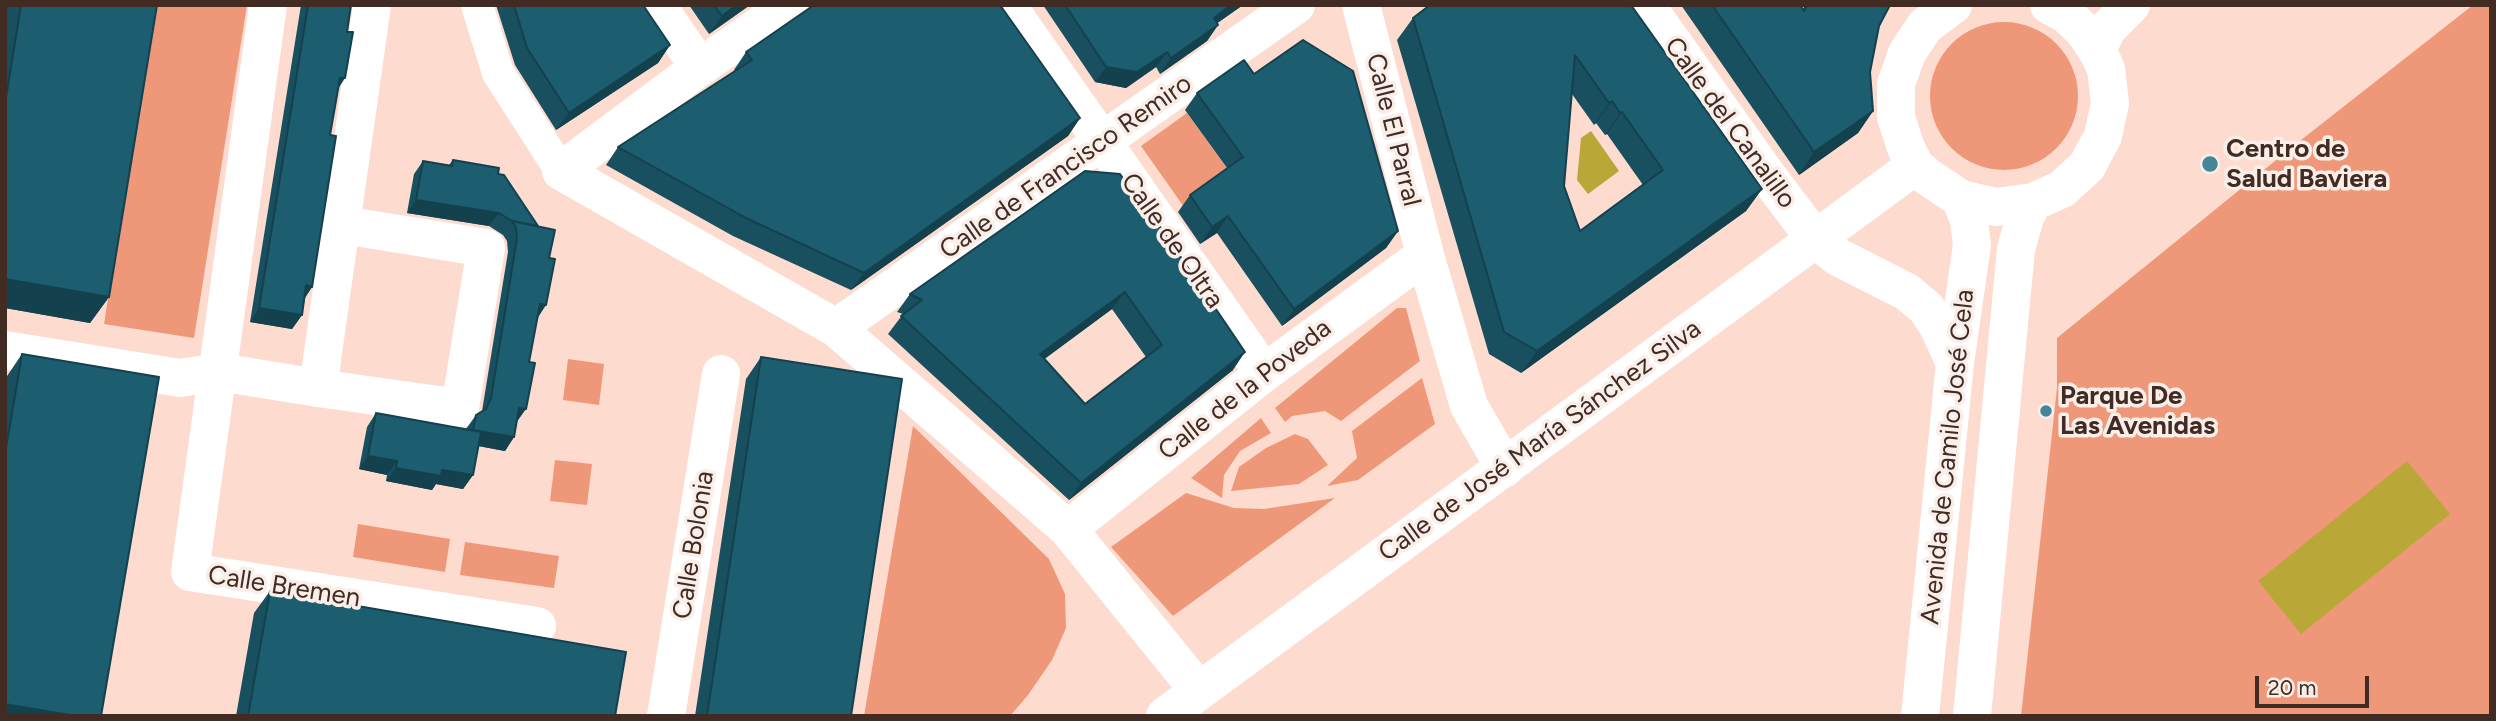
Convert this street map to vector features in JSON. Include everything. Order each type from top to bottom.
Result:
[{"type":"street","name":"Calle Bremen","points":[[268,5],[190,572],[537,626]]},
{"type":"street","points":[[318,388],[372,5]]},
{"type":"street","points":[[477,5],[498,73],[561,170],[836,328],[1068,529],[1199,691]]},
{"type":"street","points":[[657,5],[691,55],[696,70]]},
{"type":"street","points":[[561,170],[789,5]]},
{"type":"street","name":"Calle de Oltra","points":[[1007,5],[1264,373]]},
{"type":"street","name":"Calle de Francisco Remiro","points":[[836,328],[1296,5]]},
{"type":"street","name":"Calle El Parral","points":[[1361,5],[1425,255],[1469,406],[1505,468]]},
{"type":"street","name":"Calle del Canalillo","points":[[1646,5],[1815,239],[1838,257],[1907,292],[1926,308],[1938,326],[1955,363]]},
{"type":"street","points":[[1953,5],[1925,26],[1906,53],[1896,84],[1896,117],[1915,166],[1942,189],[1961,199],[1996,207],[2033,202],[2062,188],[2087,166],[2103,136],[2110,103],[2106,69],[2084,30],[2067,15],[2049,5]]},
{"type":"street","points":[[2097,50],[2107,29],[2131,5]]},
{"type":"street","name":"Calle de José María Sánchez Silva","points":[[1165,716],[1915,166]]},
{"type":"street","name":"Avenida de Camilo José Cela","points":[[1920,716],[1955,363],[1972,244],[1969,221],[1961,199]]},
{"type":"street","name":"Avenida de Camilo José Cela","points":[[1972,716],[2016,249],[2025,217],[2033,202]]},
{"type":"street","points":[[5,350],[180,378],[219,372],[460,408],[486,247],[343,225]]},
{"type":"street","name":"Calle de la Poveda","points":[[1068,529],[1264,373],[1425,255]]},
{"type":"street","name":"Calle Bolonia","points":[[666,716],[721,374]]},
{"type":"shaded area","points":[[155,5],[247,5],[194,338],[104,324]]},
{"type":"shaded area","points":[[2473,5],[2491,5],[2491,716],[2021,716],[2057,388],[2057,338]]},
{"type":"shaded area","points":[[2004,22],[2032,28],[2056,44],[2072,68],[2078,96],[2072,124],[2056,148],[2032,164],[2004,170],[1976,164],[1952,148],[1936,124],[1930,96],[1936,68],[1952,44],[1976,28]]},
{"type":"shaded area","points":[[1187,113],[1231,174],[1184,207],[1141,146]]},
{"type":"shaded area","points":[[1591,131],[1619,171],[1588,194],[1577,180],[1581,138]]},
{"type":"shaded area","points":[[1397,308],[1406,308],[1420,361],[1341,421],[1325,411],[1292,416],[1285,422],[1275,408]]},
{"type":"shaded area","points":[[568,359],[604,364],[599,405],[563,400]]},
{"type":"shaded area","points":[[1422,378],[1435,424],[1358,480],[1327,486],[1357,458],[1352,431]]},
{"type":"shaded area","points":[[1261,418],[1271,433],[1240,451],[1224,475],[1222,498],[1191,478]]},
{"type":"shaded area","points":[[913,426],[1049,559],[1065,594],[1066,628],[1052,660],[1010,716],[864,716]]},
{"type":"shaded area","points":[[1295,434],[1308,439],[1328,465],[1299,484],[1231,491],[1239,467],[1266,448]]},
{"type":"shaded area","points":[[555,460],[592,464],[587,505],[550,501]]},
{"type":"shaded area","points":[[2407,461],[2450,514],[2301,634],[2258,581]]},
{"type":"shaded area","points":[[1186,493],[1234,508],[1264,509],[1335,498],[1173,616],[1111,547]]},
{"type":"shaded area","points":[[358,524],[450,539],[445,572],[353,557]]},
{"type":"shaded area","points":[[465,542],[559,556],[554,588],[460,575]]},
{"type":"building","points":[[21,5],[157,5],[109,297],[5,279],[5,104]]},
{"type":"building","points":[[308,5],[351,5],[347,32],[353,32],[345,78],[340,78],[330,135],[336,136],[312,287],[306,285],[302,315],[259,308]]},
{"type":"building","points":[[514,5],[643,5],[670,45],[569,113],[527,48]]},
{"type":"building","points":[[714,5],[737,5],[722,16]]},
{"type":"building","points":[[814,5],[1000,5],[1080,118],[864,273],[746,218],[618,147],[752,60],[746,52]]},
{"type":"building","points":[[1065,5],[1231,5],[1214,18],[1218,25],[1171,58],[1167,52],[1137,72],[1106,67]]},
{"type":"building","points":[[1430,5],[1631,5],[1762,189],[1537,351],[1504,332],[1413,18]],"holes":[[[1575,55],[1609,103],[1612,101],[1620,113],[1622,112],[1663,170],[1580,231],[1564,186]]]},
{"type":"building","points":[[1712,5],[1800,5],[1804,11],[1807,5],[1890,5],[1879,26],[1870,72],[1873,111],[1814,152]]},
{"type":"building","points":[[1303,40],[1353,71],[1398,231],[1294,309],[1228,216],[1212,227],[1190,195],[1243,157],[1197,93],[1244,60],[1254,74]]},
{"type":"building","points":[[453,160],[499,168],[498,174],[504,175],[538,226],[512,221],[499,213],[416,200],[423,161],[452,166]]},
{"type":"building","points":[[1085,171],[1120,174],[1153,221],[1155,219],[1245,352],[1081,483],[901,316],[922,300],[910,294]],"holes":[[[1125,292],[1162,345],[1085,404],[1040,354]]]},
{"type":"building","points":[[512,221],[555,230],[549,258],[555,259],[546,305],[540,304],[529,362],[535,363],[526,409],[519,408],[514,437],[473,430],[476,415],[486,409],[491,398],[517,238],[516,227]]},
{"type":"building","points":[[22,354],[159,377],[101,716],[76,716],[5,704],[5,454]]},
{"type":"building","points":[[761,357],[902,379],[851,716],[707,716]]},
{"type":"building","points":[[376,413],[481,432],[473,475],[442,470],[441,476],[396,468],[397,461],[368,456]]},
{"type":"building","points":[[270,591],[626,652],[615,716],[248,716]]},
{"type":"place","name":"Centro de Salud Baviera","points":[[2210,164]]},
{"type":"place","name":"Parque De Las Avenidas","points":[[2046,411]]}]
